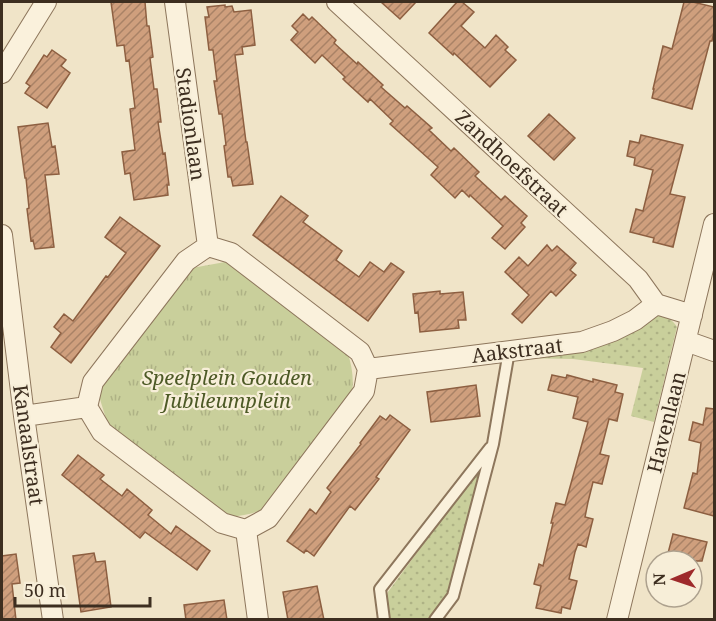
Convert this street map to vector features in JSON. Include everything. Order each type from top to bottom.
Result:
[{"type":"street","points":[[2,73],[46,2]]},
{"type":"street","name":"Stadionlaan","points":[[175,2],[208,246]]},
{"type":"street","name":"Zandhoefstraat","points":[[337,2],[638,279],[657,304]]},
{"type":"street","name":"Havenlaan","points":[[617,620],[714,224]]},
{"type":"street","name":"Kanaalstraat","points":[[2,235],[24,416],[53,620]]},
{"type":"street","points":[[208,246],[231,253],[281,290],[360,351],[368,369],[364,391],[275,509],[268,518],[246,530],[222,523],[102,432],[87,407],[93,382],[186,261],[208,246]]},
{"type":"street","points":[[657,304],[692,315]]},
{"type":"street","name":"Aakstraat","points":[[368,369],[582,342],[635,320],[657,304]]},
{"type":"street","points":[[686,341],[714,351]]},
{"type":"street","points":[[24,416],[87,407]]},
{"type":"street","points":[[246,530],[258,620]]},
{"type":"lane","points":[[435,620],[453,596],[493,444],[509,351]]},
{"type":"lane","points":[[384,620],[380,589],[493,444]]},
{"type":"green space","name":"Speelplein Gouden Jubileumplein","points":[[230,263],[348,354],[353,378],[352,392],[263,509],[236,516],[227,516],[111,429],[99,396],[101,384],[192,268]]},
{"type":"green space","points":[[657,315],[669,318],[677,327],[654,422],[631,416],[643,368],[573,359],[520,358]]},
{"type":"green space","points":[[475,474],[479,474],[479,478],[451,589],[429,619],[389,619],[386,599],[388,592]]},
{"type":"building","points":[[111,2],[145,2],[153,57],[150,58],[154,89],[157,89],[161,122],[158,122],[169,185],[167,185],[168,195],[134,200],[130,173],[125,174],[122,152],[135,150],[130,109],[135,108],[129,60],[126,61],[124,45],[117,46]]},
{"type":"building","points":[[381,2],[416,2],[400,19]]},
{"type":"building","points":[[457,2],[462,2],[474,12],[461,26],[485,48],[496,35],[508,47],[505,50],[516,60],[490,87],[429,33]]},
{"type":"building","points":[[684,2],[714,7],[712,41],[710,41],[692,109],[652,98],[663,46],[672,49]]},
{"type":"building","points":[[225,5],[225,7],[232,6],[234,12],[251,10],[255,45],[242,47],[243,54],[235,55],[253,184],[233,186],[231,177],[228,177],[222,114],[219,114],[214,81],[217,81],[213,50],[209,50],[205,17],[209,17],[207,7]]},
{"type":"building","points":[[303,14],[309,20],[312,17],[336,40],[334,43],[383,85],[381,87],[432,128],[429,130],[451,151],[454,148],[479,172],[475,176],[501,200],[505,196],[527,216],[521,223],[525,227],[505,249],[492,238],[503,226],[462,190],[455,198],[431,175],[438,167],[390,124],[393,121],[370,99],[368,102],[346,82],[343,79],[345,77],[322,55],[315,63],[291,40],[298,32],[292,26]]},
{"type":"building","points":[[52,50],[66,60],[61,66],[70,73],[47,108],[25,93],[30,86],[26,83],[44,55],[47,57]]},
{"type":"building","points":[[549,114],[575,138],[554,160],[528,136]]},
{"type":"building","points":[[48,123],[52,147],[55,146],[59,174],[45,175],[54,247],[35,249],[33,240],[31,241],[26,178],[18,127]]},
{"type":"building","points":[[641,135],[683,145],[670,194],[685,197],[673,247],[653,242],[654,238],[630,232],[636,209],[643,211],[653,170],[634,165],[635,158],[627,156],[630,141],[639,143]]},
{"type":"building","points":[[281,196],[308,216],[303,222],[342,251],[336,260],[359,277],[370,262],[384,272],[391,263],[404,272],[368,321],[253,235]]},
{"type":"building","points":[[120,217],[160,246],[71,363],[51,347],[61,333],[54,327],[64,314],[73,321],[126,253],[105,237]]},
{"type":"building","points":[[547,245],[552,251],[557,246],[576,263],[570,270],[576,275],[556,296],[551,291],[522,323],[512,314],[529,295],[505,272],[519,257],[528,266]]},
{"type":"building","points":[[440,291],[440,294],[463,292],[466,320],[458,320],[459,328],[420,332],[413,294]]},
{"type":"building","points":[[552,375],[566,378],[567,375],[593,382],[593,379],[617,385],[615,392],[623,394],[617,421],[609,419],[600,454],[609,456],[602,484],[593,482],[588,502],[585,517],[593,519],[586,547],[578,544],[575,552],[569,579],[577,581],[570,609],[562,607],[561,613],[536,608],[541,586],[534,584],[539,564],[543,566],[556,503],[565,505],[588,422],[573,418],[578,397],[548,390]]},
{"type":"building","points":[[476,385],[480,416],[431,422],[427,392]]},
{"type":"building","points":[[706,408],[714,409],[714,516],[684,508],[693,473],[697,474],[701,443],[689,440],[693,422],[703,425]]},
{"type":"building","points":[[390,415],[410,430],[376,477],[379,479],[355,510],[350,506],[314,556],[306,550],[304,553],[287,541],[310,509],[316,514],[331,492],[327,488],[380,416],[386,420]]},
{"type":"building","points":[[78,455],[104,475],[100,479],[122,496],[127,489],[152,510],[148,515],[171,534],[176,526],[210,551],[197,570],[145,532],[140,538],[62,475]]},
{"type":"building","points":[[673,534],[707,542],[704,553],[704,549],[669,549]]},
{"type":"building","points":[[94,553],[96,562],[105,561],[111,607],[81,612],[73,556]]},
{"type":"building","points":[[16,554],[20,583],[12,584],[16,620],[2,620],[2,556]]},
{"type":"building","points":[[317,586],[324,620],[288,620],[283,592]]},
{"type":"building","points":[[224,600],[227,620],[186,620],[184,605]]}]
